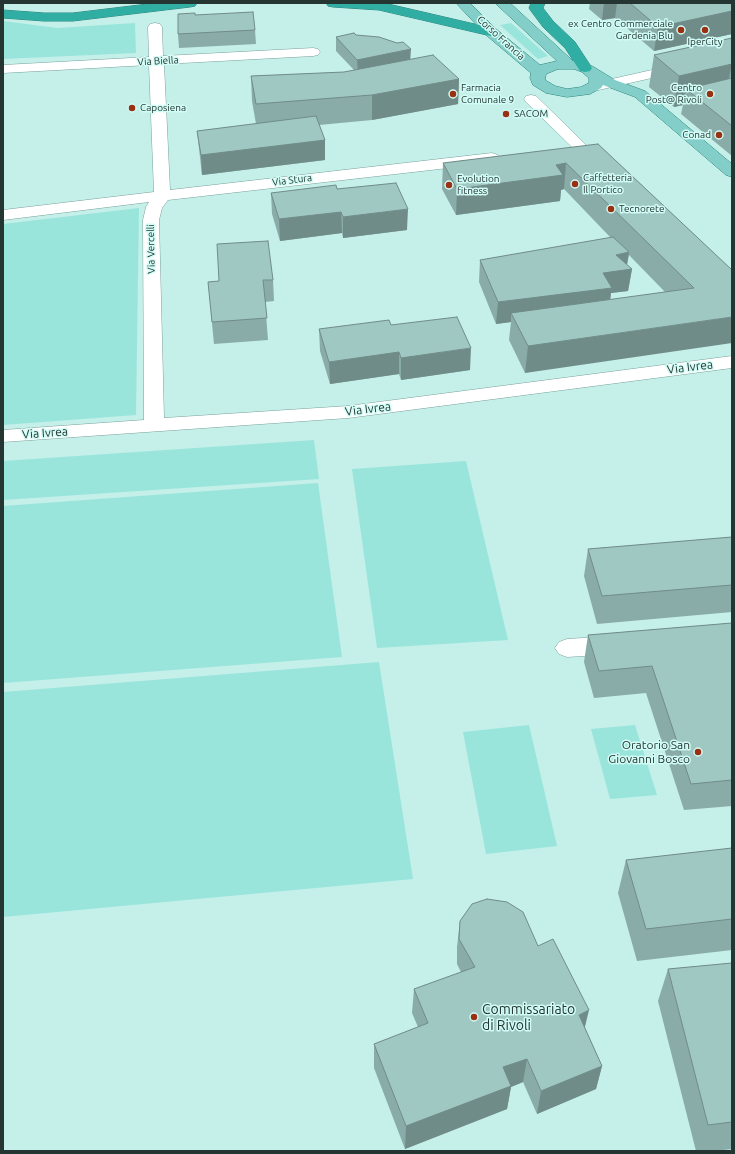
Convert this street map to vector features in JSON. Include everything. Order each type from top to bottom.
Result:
[{"type":"highway","points":[[3,14],[44,17],[73,17],[190,3]]},
{"type":"highway","points":[[333,3],[380,6]]},
{"type":"highway","points":[[366,3],[491,32]]},
{"type":"highway","points":[[538,3],[536,8],[548,24],[570,45],[589,70]]},
{"type":"main road","name":"Corso Francia","points":[[463,3],[491,32],[539,72]]},
{"type":"main road","points":[[502,3],[569,65]]},
{"type":"main road","points":[[589,70],[597,79],[594,87],[579,92],[561,92],[551,90],[541,85],[537,78],[539,72],[550,66],[569,65],[589,70],[610,83],[640,94],[732,172]]},
{"type":"street","points":[[155,27],[162,197]]},
{"type":"street","name":"Via Biella","points":[[3,69],[313,52]]},
{"type":"street","points":[[594,87],[732,56]]},
{"type":"street","points":[[561,92],[531,99],[581,148],[564,150]]},
{"type":"street","name":"Via Stura","points":[[3,215],[162,197],[289,180],[504,156]]},
{"type":"street","name":"Via Vercelli","points":[[154,425],[151,220],[154,207],[162,197]]},
{"type":"street","name":"Via Ivrea","points":[[3,436],[348,412],[732,362]]},
{"type":"street","points":[[567,648],[638,643]]},
{"type":"shaded area","points":[[3,21],[57,28],[135,23],[136,53],[3,59]]},
{"type":"shaded area","points":[[511,23],[548,56],[538,59],[500,25]]},
{"type":"shaded area","points":[[139,208],[136,415],[3,425],[3,224]]},
{"type":"shaded area","points":[[314,440],[319,479],[3,500],[3,461]]},
{"type":"shaded area","points":[[466,461],[508,640],[377,648],[352,469]]},
{"type":"shaded area","points":[[318,483],[342,657],[3,683],[3,506]]},
{"type":"shaded area","points":[[379,662],[413,879],[3,917],[3,692]]},
{"type":"shaded area","points":[[529,725],[557,846],[486,854],[463,732]]},
{"type":"shaded area","points":[[635,725],[657,795],[610,799],[591,729]]},
{"type":"building","points":[[630,3],[732,3],[732,11],[658,27]]},
{"type":"building","points":[[253,12],[255,30],[178,34],[178,14],[195,13],[195,15]]},
{"type":"building","points":[[354,33],[356,35],[379,37],[397,43],[403,42],[411,49],[357,60],[336,37]]},
{"type":"building","points":[[732,38],[732,64],[679,76],[654,55]]},
{"type":"building","points":[[433,55],[459,79],[372,95],[256,104],[251,76],[344,72]]},
{"type":"building","points":[[732,78],[732,126],[686,89]]},
{"type":"building","points":[[316,116],[325,140],[201,155],[197,131]]},
{"type":"building","points":[[598,144],[732,270],[732,317],[528,346],[511,313],[694,288],[566,163],[556,165],[563,175],[457,189],[443,163]]},
{"type":"building","points":[[396,183],[408,209],[343,217],[341,212],[279,219],[271,193],[336,185],[337,189]]},
{"type":"building","points":[[613,237],[629,252],[616,255],[632,269],[603,273],[612,288],[498,302],[480,260]]},
{"type":"building","points":[[268,241],[273,280],[263,280],[267,318],[212,322],[208,282],[219,281],[217,244]]},
{"type":"building","points":[[457,317],[471,348],[401,358],[399,352],[329,362],[319,329],[389,320],[391,325]]},
{"type":"building","points":[[732,537],[732,585],[602,596],[588,549]]},
{"type":"building","name":"Oratorio San Giovanni Bosco","points":[[732,623],[732,780],[691,784],[652,666],[599,671],[588,635]]},
{"type":"building","points":[[732,848],[732,919],[646,929],[626,860]]},
{"type":"building","points":[[487,899],[507,902],[523,912],[538,946],[553,939],[589,1010],[579,1015],[602,1066],[541,1091],[527,1059],[503,1067],[511,1086],[406,1126],[374,1044],[428,1023],[414,989],[475,967],[459,939],[460,921],[472,904]]},
{"type":"building","points":[[732,963],[732,1122],[708,1125],[668,969]]},
{"type":"place","name":"ex Centro Commerciale Gardenia Blu","points":[[681,30]]},
{"type":"place","name":"IperCity","points":[[705,30]]},
{"type":"place","name":"Farmacia Comunale 9","points":[[453,94]]},
{"type":"place","name":"Centro Post@ Rivoli","points":[[710,94]]},
{"type":"place","name":"Caposiena","points":[[132,108]]},
{"type":"place","name":"SACOM","points":[[506,114]]},
{"type":"place","name":"Conad","points":[[719,135]]},
{"type":"place","name":"Caffetteria Il Portico","points":[[575,184]]},
{"type":"place","name":"Evolution fitness","points":[[449,185]]},
{"type":"place","name":"Tecnorete","points":[[611,209]]},
{"type":"place","name":"Oratorio San Giovanni Bosco","points":[[698,752]]},
{"type":"place","name":"Commissariato di Rivoli","points":[[474,1017]]}]
